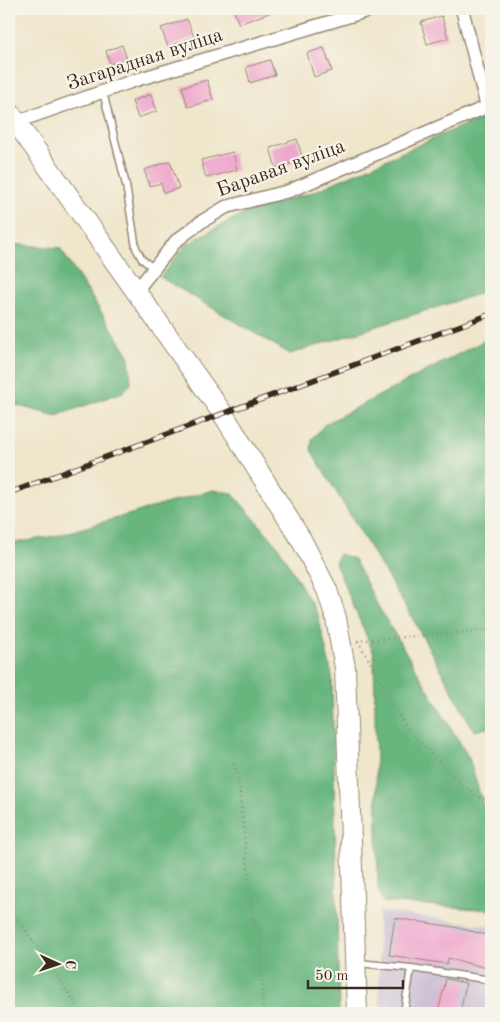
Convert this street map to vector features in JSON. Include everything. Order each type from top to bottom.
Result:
[{"type":"main road","points":[[12,117],[223,414],[302,540],[350,641],[348,714],[357,1013]]},
{"type":"street","name":"Загарадная вуліца","points":[[12,117],[103,92],[373,9]]},
{"type":"street","points":[[462,9],[489,106]]},
{"type":"street","name":"Баравая вуліца","points":[[136,291],[176,241],[201,222],[226,207],[289,191],[489,106]]},
{"type":"lane","points":[[103,92],[126,185],[136,248],[142,259],[153,268]]},
{"type":"lane","points":[[356,962],[491,980]]},
{"type":"lane","points":[[404,1013],[411,968]]},
{"type":"path","points":[[491,630],[350,641],[406,727],[457,781],[480,798],[491,800]]},
{"type":"path","points":[[233,764],[238,776],[253,919],[261,940],[263,1013]]},
{"type":"path","points":[[9,906],[82,1013]]},
{"type":"shaded area","points":[[378,911],[491,926],[491,1013],[380,1013]]},
{"type":"green space","points":[[491,113],[491,290],[290,354],[160,277],[186,245],[252,210],[313,192]]},
{"type":"green space","points":[[10,244],[60,248],[129,355],[131,384],[123,392],[56,416],[15,405],[9,410]]},
{"type":"green space","points":[[491,337],[491,727],[474,731],[414,621],[311,450],[312,439],[325,424]]},
{"type":"green space","points":[[213,490],[232,493],[278,546],[318,615],[332,676],[339,1013],[9,1013],[9,544],[55,536]]},
{"type":"green space","points":[[339,554],[354,559],[378,606],[469,758],[485,811],[491,813],[491,910],[383,902],[378,889],[374,654],[335,563]]},
{"type":"building","points":[[233,9],[276,9],[277,10],[239,24]]},
{"type":"building","points":[[442,16],[448,38],[427,44],[421,22]]},
{"type":"building","points":[[187,19],[194,37],[168,47],[161,28]]},
{"type":"building","points":[[122,45],[127,59],[110,64],[106,51]]},
{"type":"building","points":[[324,48],[332,71],[314,77],[307,53]]},
{"type":"building","points":[[270,60],[275,75],[250,83],[246,67]]},
{"type":"building","points":[[207,80],[213,100],[188,107],[182,87]]},
{"type":"building","points":[[151,94],[157,111],[138,118],[132,101]]},
{"type":"building","points":[[297,139],[303,160],[276,168],[270,148]]},
{"type":"building","points":[[233,152],[237,170],[206,178],[201,160]]},
{"type":"building","points":[[170,161],[179,188],[164,193],[161,183],[150,186],[144,170]]},
{"type":"building","points":[[395,918],[454,927],[491,936],[491,969],[448,958],[447,964],[389,955]]},
{"type":"building","points":[[446,979],[466,983],[460,1013],[438,1013]]},
{"type":"railway","points":[[9,493],[491,314]]}]
